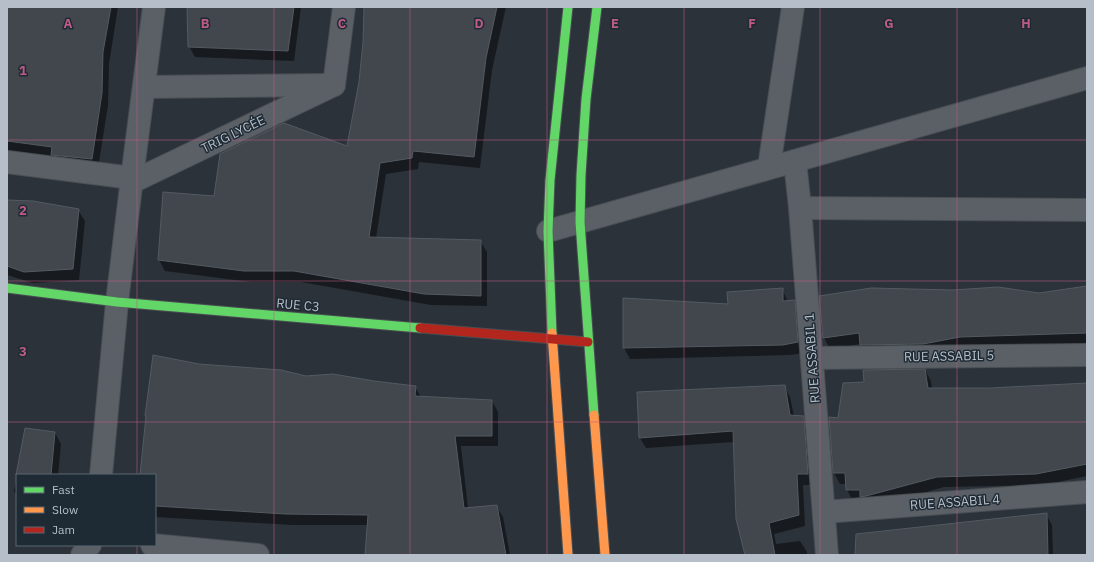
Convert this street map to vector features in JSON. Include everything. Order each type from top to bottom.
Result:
[{"type":"main road","points":[[568,7],[550,180],[548,231],[552,340],[568,555]]},
{"type":"main road","points":[[597,7],[586,99],[581,175],[580,222],[605,555]]},
{"type":"main road","name":"RUE C3","points":[[7,288],[117,302],[588,342]]},
{"type":"street","points":[[101,474],[117,302],[154,7]]},
{"type":"street","points":[[144,87],[334,85],[344,7]]},
{"type":"street","points":[[769,167],[793,7]]},
{"type":"street","points":[[548,231],[769,167],[795,161],[1087,78]]},
{"type":"street","name":"TRIG LYCÉE","points":[[132,180],[334,85]]},
{"type":"street","name":"RUE ASSABIL 1","points":[[795,161],[827,555]]},
{"type":"street","points":[[7,162],[132,180]]},
{"type":"street","points":[[800,208],[1087,210]]},
{"type":"street","name":"RUE ASSABIL 5","points":[[812,358],[1087,355]]},
{"type":"street","name":"RUE ASSABIL 4","points":[[824,512],[1087,492]]},
{"type":"street","points":[[156,545],[258,555]]},
{"type":"street","points":[[82,555],[89,546]]},
{"type":"building","points":[[7,7],[111,7],[103,52],[102,93],[92,159],[51,155],[52,147],[7,141]]},
{"type":"building","points":[[187,7],[294,7],[288,51],[188,47]]},
{"type":"building","points":[[364,7],[497,7],[486,58],[474,157],[413,151],[412,158],[380,163],[369,237],[481,240],[481,296],[424,294],[294,271],[244,271],[158,260],[163,192],[214,196],[220,154],[284,123],[347,146],[359,82],[363,42]]},
{"type":"building","points":[[7,200],[33,201],[79,209],[73,269],[24,272],[7,266]]},
{"type":"building","points":[[1087,286],[1087,333],[960,337],[923,344],[860,345],[859,333],[823,338],[819,296],[871,288],[953,290],[998,287],[1039,293]]},
{"type":"building","points":[[783,288],[783,301],[795,300],[798,342],[783,345],[623,348],[623,298],[728,304],[727,292]]},
{"type":"building","points":[[153,355],[199,364],[281,370],[306,376],[333,374],[416,386],[415,396],[492,400],[492,436],[455,436],[464,508],[497,505],[506,555],[365,555],[368,515],[285,514],[156,506],[156,474],[140,474],[145,416]]},
{"type":"building","points":[[925,369],[928,388],[990,388],[1087,383],[1087,464],[1036,474],[937,477],[860,497],[860,490],[846,490],[845,473],[833,473],[829,417],[838,418],[843,383],[864,382],[863,370]]},
{"type":"building","points":[[785,385],[790,415],[804,416],[808,474],[797,474],[799,515],[769,523],[775,555],[745,555],[736,519],[733,431],[639,438],[637,392]]},
{"type":"building","points":[[25,428],[55,432],[51,474],[16,474]]},
{"type":"building","points":[[1047,513],[1048,555],[855,555],[856,534]]},
{"type":"traffic: fast","points":[[552,333],[548,231],[550,180],[568,7]]},
{"type":"traffic: fast","points":[[594,415],[580,222],[581,175],[586,99],[597,7]]},
{"type":"traffic: fast","points":[[7,288],[117,302],[420,328]]},
{"type":"traffic: slow","points":[[552,333],[568,555]]},
{"type":"traffic: slow","points":[[594,415],[605,555]]},
{"type":"traffic: jam","points":[[420,328],[588,342]]}]
